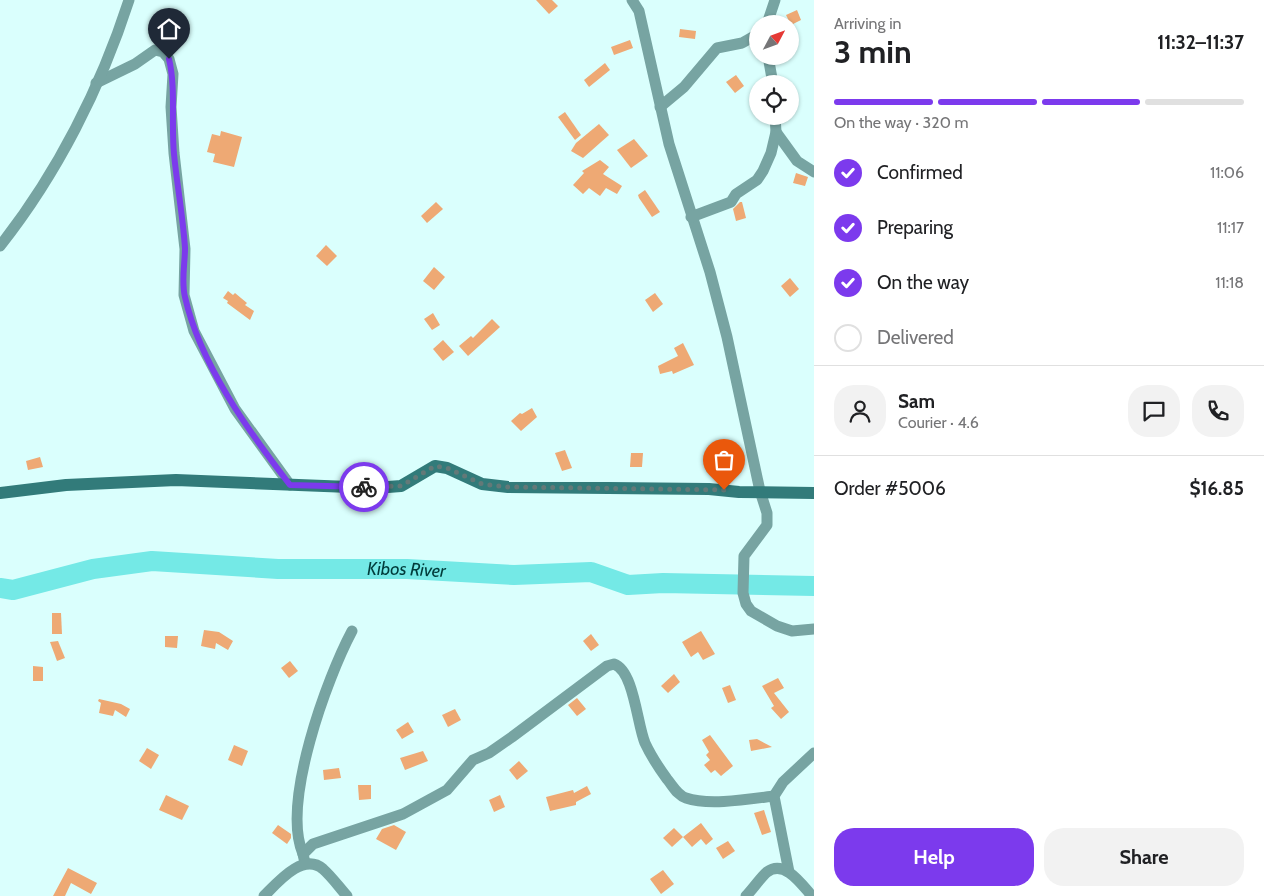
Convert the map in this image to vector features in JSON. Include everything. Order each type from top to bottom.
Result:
[{"type":"main road","points":[[0,493],[66,485],[176,480],[375,488],[401,486],[435,466],[447,468],[482,484],[508,487],[814,493]]},
{"type":"street","points":[[2,239],[59,157],[116,42],[129,0]]},
{"type":"street","points":[[632,0],[639,11],[660,107],[691,217],[710,272],[727,337],[760,491],[767,513],[767,525],[744,556],[743,593],[746,604],[751,612],[760,618],[792,632],[814,629]]},
{"type":"street","points":[[770,15],[775,0]]},
{"type":"street","points":[[660,107],[684,87],[718,48],[742,44],[749,40]]},
{"type":"street","points":[[96,84],[136,64],[155,50],[163,52],[169,59],[173,74],[171,107],[174,153],[185,250],[184,295],[194,331],[235,409],[290,485]]},
{"type":"street","points":[[691,217],[731,202],[736,194],[757,180],[771,153],[776,132],[776,125]]},
{"type":"street","points":[[776,132],[796,161],[814,172]]},
{"type":"street","points":[[347,896],[322,868],[304,858],[296,832],[300,793],[308,756],[331,676],[337,659],[352,631]]},
{"type":"street","points":[[264,896],[304,858],[313,844],[402,814],[447,790],[473,760],[499,746],[607,666],[614,664],[622,669],[628,679],[649,751],[677,793],[694,799],[738,801],[774,796]]},
{"type":"street","points":[[789,872],[774,796],[783,782],[814,753]]},
{"type":"street","points":[[746,896],[768,872],[777,869],[789,872],[812,896]]},
{"type":"building","points":[[536,0],[552,0],[558,6],[549,14]]},
{"type":"building","points":[[797,10],[799,15],[786,15]]},
{"type":"building","points":[[680,29],[696,31],[695,39],[679,37]]},
{"type":"building","points":[[630,40],[633,48],[614,55],[611,47]]},
{"type":"building","points":[[605,63],[610,70],[589,87],[584,80]]},
{"type":"building","points":[[736,75],[744,86],[735,93],[726,82]]},
{"type":"building","points":[[565,112],[581,135],[575,140],[558,117]]},
{"type":"building","points":[[599,124],[609,135],[583,158],[571,151],[576,143]]},
{"type":"building","points":[[221,131],[242,137],[234,167],[213,162],[215,154],[207,152],[212,134],[220,136]]},
{"type":"building","points":[[634,139],[648,156],[631,168],[617,150]]},
{"type":"building","points":[[600,160],[609,167],[603,174],[622,186],[617,194],[606,188],[600,196],[589,188],[583,194],[573,185],[584,173],[582,171]]},
{"type":"building","points":[[796,173],[808,177],[805,186],[793,183]]},
{"type":"building","points":[[645,190],[660,212],[652,217],[638,195]]},
{"type":"building","points":[[436,202],[443,209],[427,223],[421,216]]},
{"type":"building","points":[[742,202],[746,218],[736,221],[733,209]]},
{"type":"building","points":[[326,245],[337,256],[327,266],[316,256]]},
{"type":"building","points":[[434,267],[445,277],[434,290],[423,281]]},
{"type":"building","points":[[790,278],[799,289],[790,297],[781,286]]},
{"type":"building","points":[[228,291],[233,295],[235,293],[247,303],[245,305],[254,311],[250,320],[223,298]]},
{"type":"building","points":[[655,293],[663,304],[653,312],[645,300]]},
{"type":"building","points":[[433,313],[440,325],[432,330],[424,319]]},
{"type":"building","points":[[492,319],[500,327],[468,356],[459,346],[471,336],[473,338]]},
{"type":"building","points":[[443,340],[454,352],[443,361],[433,349]]},
{"type":"building","points":[[683,343],[694,365],[673,374],[672,371],[660,374],[658,366],[678,356],[674,348]]},
{"type":"building","points":[[532,408],[537,417],[521,431],[511,421],[520,413],[522,414]]},
{"type":"building","points":[[565,450],[572,468],[562,471],[555,453]]},
{"type":"building","points":[[631,453],[643,453],[642,467],[630,467]]},
{"type":"building","points":[[40,457],[43,467],[28,470],[26,461]]},
{"type":"building","points":[[52,613],[61,613],[62,634],[52,634]]},
{"type":"building","points":[[204,630],[219,632],[233,641],[228,650],[216,643],[215,649],[201,646]]},
{"type":"building","points":[[701,631],[715,654],[703,660],[698,652],[691,657],[682,642]]},
{"type":"building","points":[[591,634],[599,645],[591,651],[583,641]]},
{"type":"building","points":[[165,636],[178,636],[177,648],[165,647]]},
{"type":"building","points":[[58,641],[65,658],[57,661],[50,642]]},
{"type":"building","points":[[290,661],[298,671],[289,678],[281,668]]},
{"type":"building","points":[[33,666],[43,667],[43,681],[33,681]]},
{"type":"building","points":[[674,674],[680,682],[668,693],[661,686]]},
{"type":"building","points":[[778,678],[784,688],[774,693],[789,712],[781,719],[771,708],[774,706],[762,686]]},
{"type":"building","points":[[730,685],[736,700],[728,703],[722,688]]},
{"type":"building","points":[[577,698],[586,709],[577,716],[568,705]]},
{"type":"building","points":[[99,699],[121,704],[130,709],[126,717],[115,710],[113,716],[99,713],[101,703],[98,701]]},
{"type":"building","points":[[455,709],[461,720],[448,727],[442,715]]},
{"type":"building","points":[[408,722],[414,732],[402,739],[396,730]]},
{"type":"building","points":[[710,735],[733,766],[721,776],[715,770],[711,773],[704,765],[710,760],[706,755],[709,752],[702,740]]},
{"type":"building","points":[[757,739],[772,747],[751,751],[749,740]]},
{"type":"building","points":[[234,745],[248,751],[242,766],[228,760]]},
{"type":"building","points":[[147,748],[159,755],[151,769],[139,761]]},
{"type":"building","points":[[423,751],[428,761],[405,770],[400,758]]},
{"type":"building","points":[[519,761],[528,771],[517,780],[509,770]]},
{"type":"building","points":[[339,768],[341,778],[324,780],[323,770]]},
{"type":"building","points":[[358,785],[371,785],[371,799],[359,800]]},
{"type":"building","points":[[587,786],[591,794],[576,802],[576,805],[550,811],[546,797],[573,790],[574,793]]},
{"type":"building","points":[[166,795],[189,806],[182,820],[159,810]]},
{"type":"building","points":[[500,795],[505,807],[494,812],[489,800]]},
{"type":"building","points":[[764,810],[771,832],[762,835],[754,813]]},
{"type":"building","points":[[701,823],[713,839],[706,845],[701,839],[692,847],[683,837]]},
{"type":"building","points":[[278,825],[291,834],[287,844],[272,833]]},
{"type":"building","points":[[394,825],[406,832],[396,850],[376,839],[382,829]]},
{"type":"building","points":[[674,828],[683,837],[672,847],[663,838]]},
{"type":"building","points":[[728,841],[735,851],[723,859],[716,848]]},
{"type":"building","points":[[68,868],[97,883],[91,894],[71,883],[65,896],[53,896]]},
{"type":"building","points":[[663,870],[674,884],[661,894],[650,879]]},
{"type":"waterway","name":"Kibos River","points":[[0,588],[13,590],[93,569],[152,561],[278,569],[407,569],[514,575],[591,572],[628,585],[663,583],[814,586]]},
{"type":"way so far","points":[[364,487],[401,486],[435,466],[447,468],[465,478],[482,484],[508,487],[724,490]]},
{"type":"route","points":[[169,59],[173,74],[171,107],[174,153],[185,250],[183,269],[184,295],[194,331],[235,409],[266,455],[290,485],[364,487]]}]
